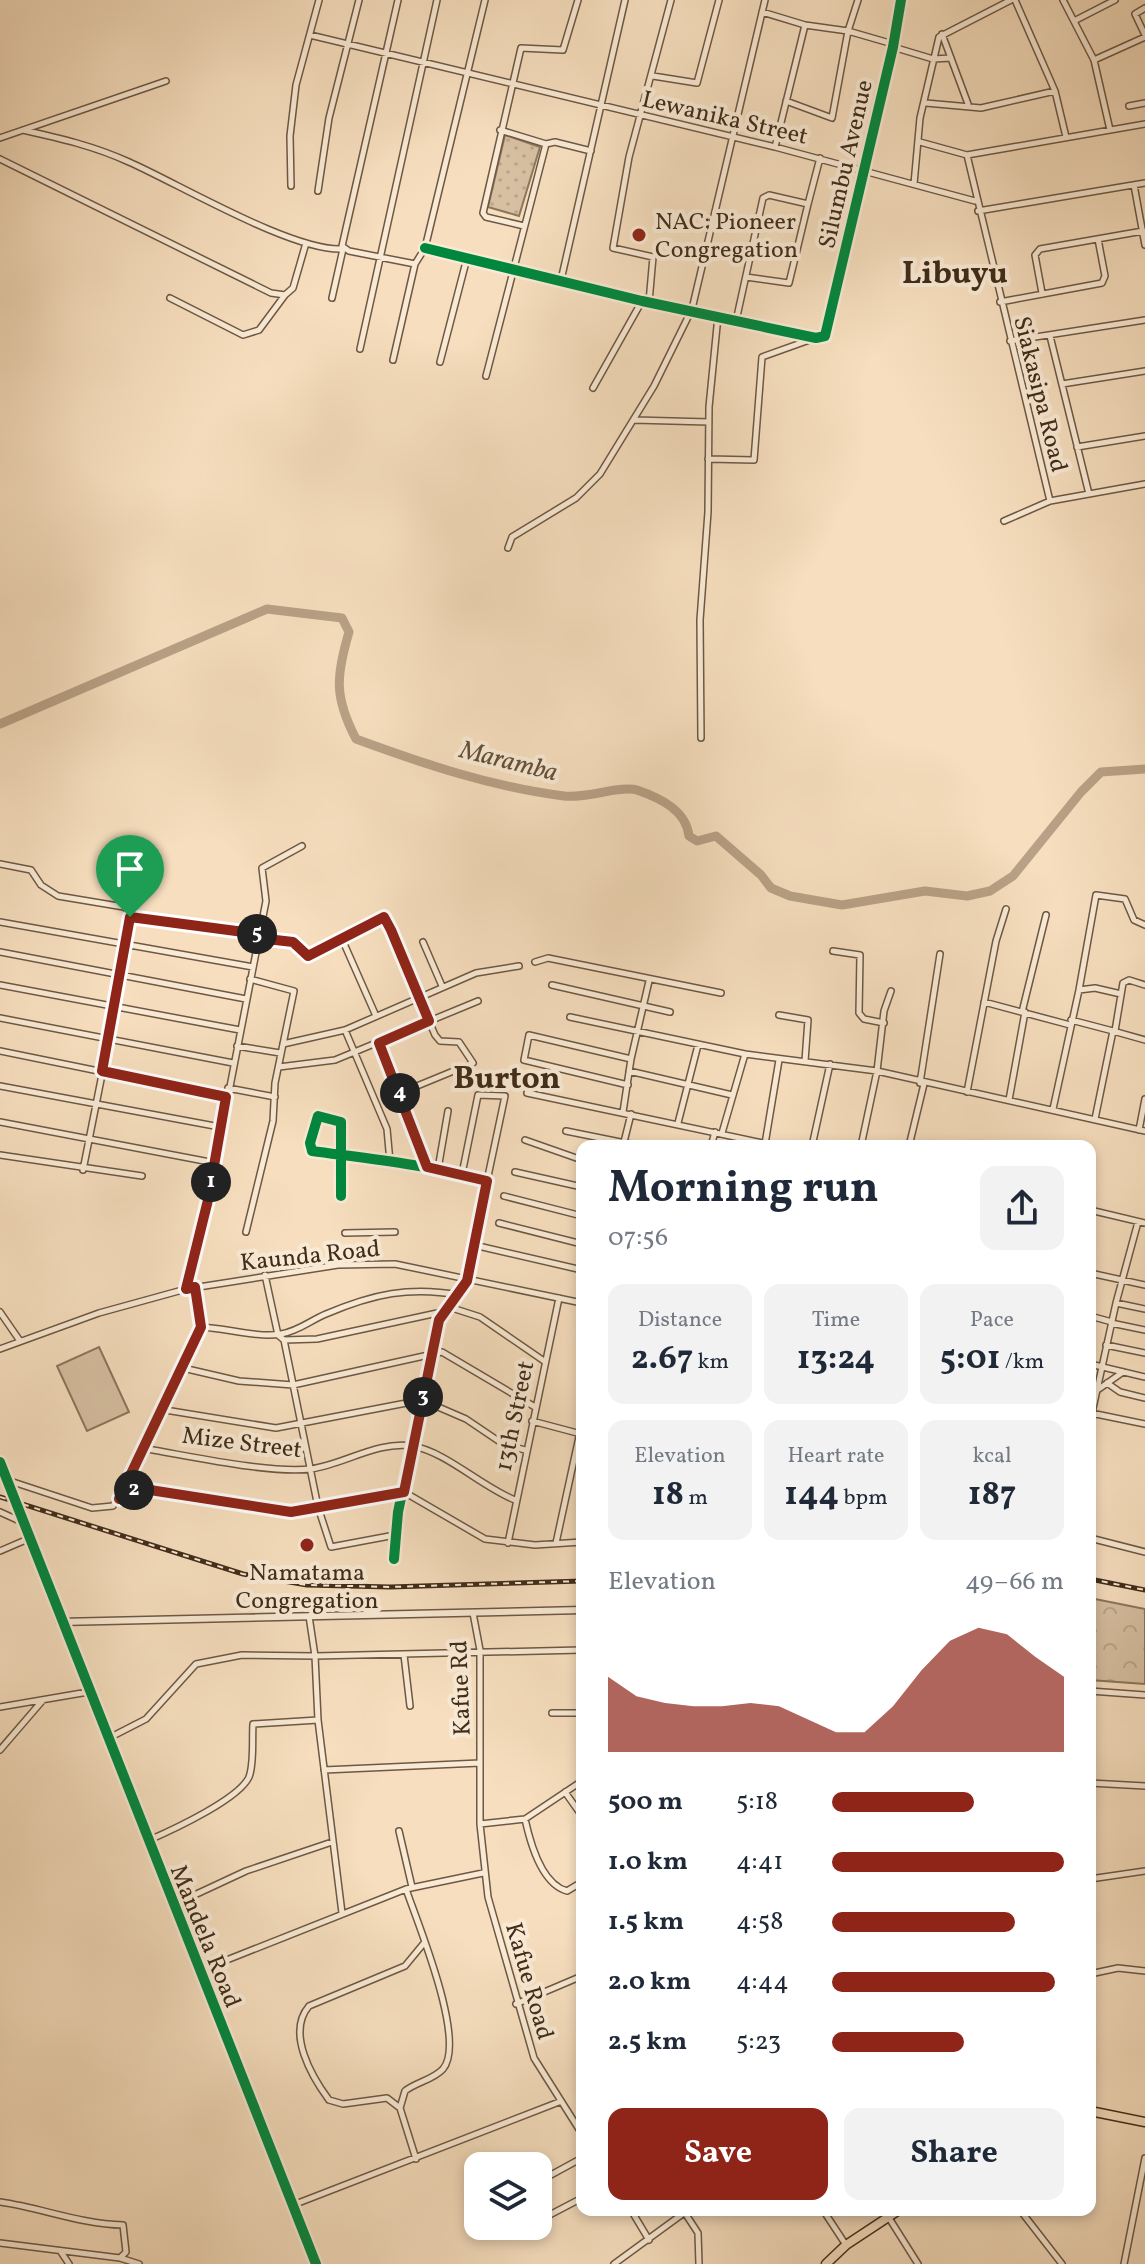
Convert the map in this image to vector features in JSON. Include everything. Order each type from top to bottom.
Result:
[{"type":"highway","points":[[1096,2112],[1145,2122]]},
{"type":"highway","points":[[826,2264],[846,2245],[888,2217]]},
{"type":"street","points":[[291,186],[290,136],[296,85],[319,0]]},
{"type":"street","points":[[318,191],[329,118],[359,0]]},
{"type":"street","points":[[332,298],[357,172],[398,0]]},
{"type":"street","points":[[360,349],[437,0]]},
{"type":"street","points":[[393,360],[415,264],[425,248],[485,0]]},
{"type":"street","points":[[524,226],[486,217],[483,213],[500,130],[523,46],[563,50],[578,0]]},
{"type":"street","points":[[561,280],[625,0]]},
{"type":"street","points":[[593,388],[645,301],[653,257],[613,248],[629,157],[671,0]]},
{"type":"street","points":[[508,548],[512,537],[523,528],[586,490],[610,460],[692,309],[765,0]]},
{"type":"street","points":[[786,101],[832,118],[848,31],[858,0]]},
{"type":"street","name":"Silumbu Avenue","points":[[816,338],[825,336],[901,0]]},
{"type":"street","points":[[914,184],[920,118],[942,33],[1013,0],[1055,91],[1066,137]]},
{"type":"street","points":[[1063,0],[1094,60],[1110,130]]},
{"type":"street","points":[[1092,0],[1097,9]]},
{"type":"street","points":[[1074,21],[1115,0]]},
{"type":"street","points":[[653,76],[697,83],[716,1]]},
{"type":"street","points":[[1094,60],[1145,36],[1135,14],[1145,8]]},
{"type":"street","points":[[762,12],[805,25],[848,31],[933,59],[951,58]]},
{"type":"street","points":[[775,147],[805,25]]},
{"type":"street","points":[[942,33],[968,104]]},
{"type":"street","name":"Lewanika Street","points":[[310,35],[511,86],[820,158],[975,201]]},
{"type":"street","points":[[0,138],[166,81]]},
{"type":"street","points":[[926,103],[968,104],[981,108],[1055,91]]},
{"type":"street","points":[[1129,106],[1145,103]]},
{"type":"street","points":[[920,142],[967,155],[1145,124]]},
{"type":"street","points":[[23,130],[88,145],[306,243],[415,264]]},
{"type":"street","points":[[500,130],[546,144],[555,142],[591,151]]},
{"type":"street","points":[[486,376],[546,144]]},
{"type":"street","name":"Siakasipa Road","points":[[967,155],[975,201],[1050,501]]},
{"type":"street","points":[[746,277],[789,283],[820,158]]},
{"type":"street","points":[[0,159],[271,293],[285,295]]},
{"type":"street","points":[[978,211],[1145,183]]},
{"type":"street","points":[[1134,185],[1145,245]]},
{"type":"street","points":[[736,321],[765,195],[808,204]]},
{"type":"street","points":[[1042,293],[1036,251],[1143,231]]},
{"type":"street","points":[[1000,302],[1102,283],[1105,276],[1098,239]]},
{"type":"street","points":[[170,298],[243,335],[259,330],[293,288],[306,243]]},
{"type":"street","points":[[425,248],[816,338]]},
{"type":"street","points":[[440,362],[467,258]]},
{"type":"street","points":[[701,738],[700,620],[708,512],[709,422],[718,316]]},
{"type":"street","points":[[1010,341],[1145,320]]},
{"type":"street","points":[[1050,336],[1089,494]]},
{"type":"street","points":[[708,459],[754,460],[762,357],[816,338]]},
{"type":"street","points":[[1062,384],[1145,371]]},
{"type":"street","points":[[633,419],[709,422]]},
{"type":"street","points":[[1077,447],[1145,436]]},
{"type":"street","points":[[1004,521],[1050,501],[1145,484]]},
{"type":"street","points":[[186,1289],[215,1163],[259,936],[267,891],[262,868],[302,846]]},
{"type":"street","points":[[0,864],[31,870],[41,885],[58,896],[124,907],[130,917],[128,944],[83,1170]]},
{"type":"street","points":[[1053,1109],[1096,895],[1125,899],[1134,920],[1145,925]]},
{"type":"street","points":[[967,1092],[1006,909]]},
{"type":"street","points":[[1009,1100],[1023,1012],[1046,915]]},
{"type":"street","points":[[130,917],[293,942],[308,956],[384,917],[438,1039],[459,1042],[473,1063],[400,1093]]},
{"type":"street","points":[[0,922],[253,967]]},
{"type":"street","points":[[342,939],[376,1016]]},
{"type":"street","points":[[423,942],[442,986]]},
{"type":"street","points":[[833,951],[860,955],[859,1013],[864,1019],[884,1023]]},
{"type":"street","points":[[0,952],[246,999]]},
{"type":"street","points":[[910,1140],[922,1084],[940,954]]},
{"type":"street","points":[[535,962],[548,958],[649,981],[721,993]]},
{"type":"street","points":[[283,1044],[345,1030],[476,973],[519,966]]},
{"type":"street","points":[[246,1232],[273,1121],[280,1053],[294,989],[250,979]]},
{"type":"street","points":[[1095,1119],[1125,980],[1145,985]]},
{"type":"street","points":[[623,1112],[631,1059],[649,981]]},
{"type":"street","points":[[0,985],[240,1030]]},
{"type":"street","points":[[552,985],[670,1012]]},
{"type":"street","points":[[1079,990],[1090,987],[1121,994]]},
{"type":"street","points":[[862,1140],[891,991]]},
{"type":"street","points":[[279,1067],[316,1065],[354,1053],[478,1001]]},
{"type":"street","points":[[984,1002],[1145,1040]]},
{"type":"street","points":[[779,1015],[809,1022],[805,1061]]},
{"type":"street","points":[[570,1017],[779,1060],[877,1071],[922,1084],[1053,1109],[1142,1131],[1145,1099]]},
{"type":"street","points":[[0,1018],[233,1063]]},
{"type":"street","points":[[345,1030],[387,1129],[390,1162]]},
{"type":"street","points":[[628,1085],[524,1060],[529,1035],[631,1059]]},
{"type":"street","points":[[379,1043],[427,1167]]},
{"type":"street","points":[[678,1123],[698,1045]]},
{"type":"street","points":[[237,1046],[280,1053]]},
{"type":"street","points":[[0,1051],[226,1097]]},
{"type":"street","points":[[714,1140],[745,1054]]},
{"type":"street","points":[[766,1140],[779,1060]]},
{"type":"street","points":[[813,1140],[830,1064]]},
{"type":"street","points":[[629,1071],[732,1095]]},
{"type":"street","points":[[0,1086],[220,1127]]},
{"type":"street","points":[[228,1088],[275,1097]]},
{"type":"street","points":[[527,1093],[748,1140]]},
{"type":"street","points":[[284,1340],[317,1339],[442,1312],[449,1307],[467,1281],[505,1096],[478,1095],[461,1175]]},
{"type":"street","points":[[438,1169],[448,1111]]},
{"type":"street","points":[[625,1140],[631,1114]]},
{"type":"street","points":[[341,1196],[339,1156],[341,1122],[318,1116],[310,1149],[339,1156],[427,1167],[487,1181]]},
{"type":"street","points":[[0,1122],[215,1163]]},
{"type":"street","points":[[566,1131],[606,1140]]},
{"type":"street","points":[[525,1140],[576,1158]]},
{"type":"street","points":[[0,1155],[83,1170],[142,1176]]},
{"type":"street","points":[[515,1172],[576,1186]]},
{"type":"street","points":[[504,1196],[576,1214]]},
{"type":"street","points":[[1096,1212],[1142,1223],[1122,1280],[1096,1392]]},
{"type":"street","points":[[499,1223],[576,1242]]},
{"type":"street","points":[[345,1233],[395,1232]]},
{"type":"street","points":[[474,1245],[576,1269]]},
{"type":"street","name":"Kaunda Road","points":[[0,1349],[99,1313],[186,1289],[338,1265],[395,1264],[576,1302]]},
{"type":"street","points":[[1096,1274],[1145,1285]]},
{"type":"street","points":[[265,1275],[278,1335],[284,1340],[318,1507],[331,1547],[395,1535]]},
{"type":"street","points":[[119,1499],[159,1409],[183,1368],[201,1327],[195,1287]]},
{"type":"street","points":[[201,1327],[278,1335],[356,1302],[397,1292],[424,1288],[459,1295]]},
{"type":"street","name":"13th Street","points":[[508,1543],[559,1298]]},
{"type":"street","points":[[1116,1303],[1145,1309]]},
{"type":"street","points":[[449,1307],[480,1317],[544,1361]]},
{"type":"street","points":[[0,1312],[20,1341]]},
{"type":"street","points":[[394,1559],[395,1535],[411,1445],[442,1312]]},
{"type":"street","points":[[1096,1318],[1145,1330]]},
{"type":"street","points":[[1106,1345],[1145,1353]]},
{"type":"street","points":[[183,1368],[239,1381],[293,1385],[432,1352],[453,1358],[535,1407]]},
{"type":"street","points":[[1096,1366],[1145,1377]]},
{"type":"street","points":[[1096,1392],[1123,1372]]},
{"type":"street","points":[[1107,1383],[1120,1392],[1145,1398]]},
{"type":"street","points":[[159,1409],[276,1428],[422,1400],[453,1411],[503,1444],[525,1450]]},
{"type":"street","points":[[1096,1414],[1145,1424]]},
{"type":"street","points":[[532,1421],[576,1433]]},
{"type":"street","points":[[411,1445],[515,1500]]},
{"type":"street","name":"Mize Street","points":[[141,1448],[311,1469],[381,1448],[411,1445]]},
{"type":"street","points":[[556,1543],[576,1456]]},
{"type":"street","points":[[0,1462],[60,1622],[576,1610]]},
{"type":"street","points":[[7,1480],[104,1510],[138,1489],[291,1512],[404,1492],[476,1535],[508,1543],[576,1542]]},
{"type":"street","points":[[0,1512],[22,1522]]},
{"type":"street","points":[[0,1551],[28,1539]]},
{"type":"street","points":[[1096,1540],[1145,1552]]},
{"type":"street","name":"Kafue Rd","points":[[473,1613],[480,1650],[480,1824]]},
{"type":"street","points":[[309,1616],[315,1656],[318,1720],[342,1913]]},
{"type":"street","name":"Mandela Road","points":[[60,1622],[316,2264]]},
{"type":"street","points":[[107,1739],[146,1719],[196,1664],[242,1655],[404,1655],[480,1650],[576,1650]]},
{"type":"street","points":[[404,1655],[410,1706]]},
{"type":"street","points":[[1096,1691],[1145,1695]]},
{"type":"street","points":[[0,1707],[88,1692]]},
{"type":"street","points":[[0,1750],[44,1700]]},
{"type":"street","points":[[552,1713],[576,1713]]},
{"type":"street","points":[[147,1841],[204,1816],[246,1784],[250,1774],[253,1724],[318,1720]]},
{"type":"street","points":[[324,1770],[480,1763]]},
{"type":"street","points":[[1096,1783],[1145,1786]]},
{"type":"street","points":[[480,1824],[525,1819],[576,1785]]},
{"type":"street","points":[[565,1792],[576,1808]]},
{"type":"street","points":[[525,1819],[533,1851],[557,1887],[567,1891],[576,1886]]},
{"type":"street","name":"Kafue Road","points":[[480,1824],[483,1873],[516,2004],[534,2058],[576,2126]]},
{"type":"street","points":[[399,1831],[409,1888],[445,2012],[448,2059],[430,2078],[405,2091],[400,2108],[416,2159]]},
{"type":"street","points":[[173,1905],[246,1871],[332,1842]]},
{"type":"street","points":[[1096,1878],[1145,1871]]},
{"type":"street","points":[[199,1971],[409,1888],[483,1873]]},
{"type":"street","points":[[400,2108],[382,2098],[343,2104],[329,2100],[309,2069],[303,2050],[302,2019],[305,2011],[317,2002],[405,1966],[424,1943]]},
{"type":"street","points":[[1096,1973],[1118,1968],[1145,1971]]},
{"type":"street","points":[[516,2004],[576,1979]]},
{"type":"street","points":[[293,2205],[559,2102]]},
{"type":"street","points":[[1124,2264],[1145,2158]]},
{"type":"street","points":[[552,2174],[576,2161]]},
{"type":"street","points":[[552,2214],[576,2201]]},
{"type":"street","points":[[0,2202],[77,2222],[123,2225],[126,2252],[120,2258]]},
{"type":"street","points":[[1135,2210],[1145,2212]]},
{"type":"street","points":[[635,2216],[649,2240]]},
{"type":"street","points":[[614,2264],[681,2216]]},
{"type":"street","points":[[688,2216],[698,2233],[699,2264]]},
{"type":"street","points":[[827,2216],[846,2245]]},
{"type":"street","points":[[1025,2216],[1062,2264]]},
{"type":"street","points":[[888,2217],[918,2264]]},
{"type":"street","points":[[0,2243],[120,2258],[139,2264]]},
{"type":"street","points":[[61,2252],[69,2264]]},
{"type":"green space","points":[[505,135],[540,147],[519,216],[488,207]]},
{"type":"green space","points":[[99,1347],[129,1412],[87,1431],[57,1366]]},
{"type":"green space","points":[[1096,1599],[1145,1609],[1145,1684],[1096,1680]]},
{"type":"waterway","name":"Maramba","points":[[0,724],[267,609],[342,618],[349,632],[339,686],[344,711],[356,739],[458,774],[537,792],[582,796],[622,789],[637,790],[670,806],[683,819],[689,836],[697,841],[716,836],[761,875],[771,888],[790,896],[842,905],[925,891],[967,896],[990,891],[1013,876],[1101,772],[1145,769]]},
{"type":"railway","points":[[0,1497],[243,1574],[307,1585],[390,1587],[576,1581]]},
{"type":"railway","points":[[1096,1580],[1145,1590]]},
{"type":"cycle path","points":[[425,248],[642,301],[816,338],[825,336],[893,47],[901,0]]},
{"type":"cycle path","points":[[341,1196],[341,1122],[318,1116],[310,1143],[312,1151],[334,1154],[356,1157],[378,1160],[422,1167],[487,1181],[467,1281],[439,1320],[398,1512],[394,1559]]},
{"type":"cycle path","points":[[0,1462],[316,2264]]},
{"type":"place","name":"NAC: Pioneer Congregation","points":[[639,235]]},
{"type":"place","name":"Namatama Congregation","points":[[307,1545]]},
{"type":"district","name":"Libuyu","points":[[955,272]]},
{"type":"district","name":"Burton","points":[[507,1077]]},
{"type":"route","points":[[130,917],[259,934],[258,938],[293,942],[308,956],[384,917],[391,930],[429,1021],[379,1043],[427,1167],[487,1181],[467,1281],[439,1320],[411,1445],[404,1492],[376,1494],[299,1512],[138,1489],[119,1499],[159,1409],[183,1368],[201,1327],[195,1287],[186,1289],[208,1200],[226,1097],[102,1071],[128,944],[130,917]]}]
